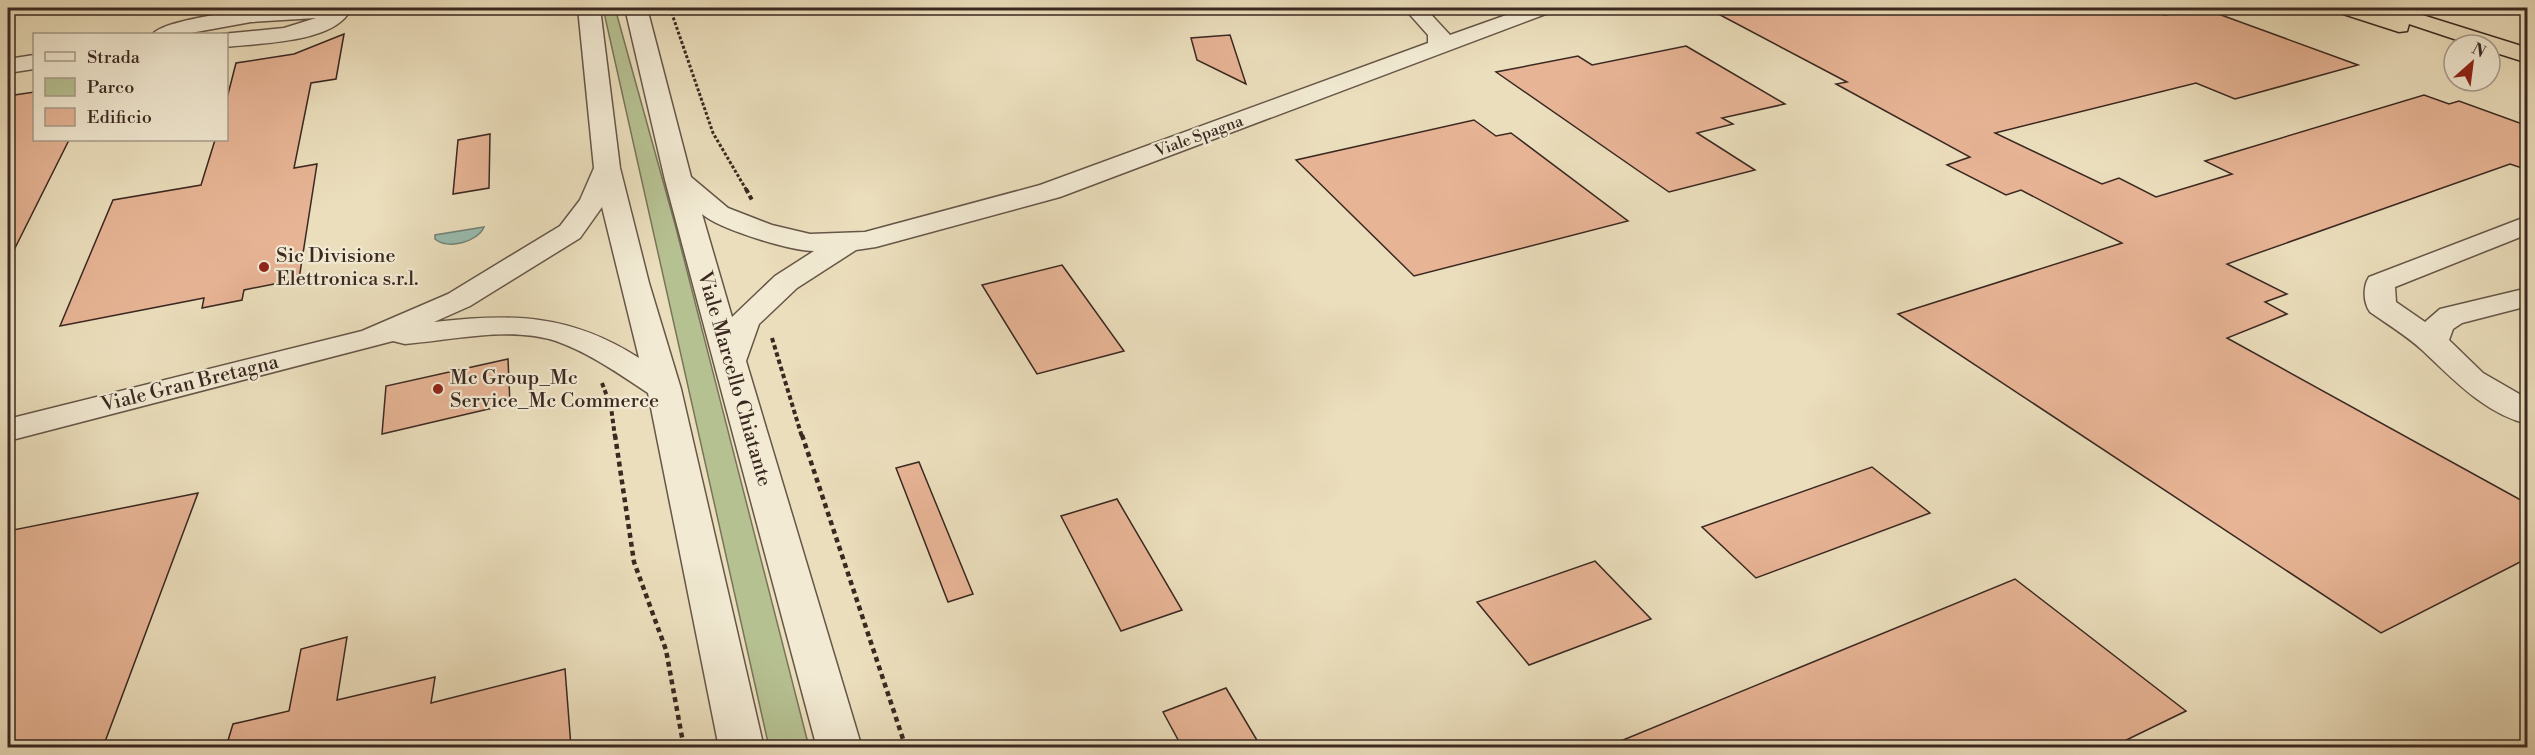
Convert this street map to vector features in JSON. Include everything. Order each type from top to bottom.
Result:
[{"type":"highway","points":[[2344,8],[2442,40]]},
{"type":"highway","points":[[2380,8],[2528,56]]},
{"type":"highway","points":[[2502,60],[2528,69]]},
{"type":"street","points":[[589,8],[607,168],[634,283],[664,389],[742,747]]},
{"type":"street","name":"Viale Marcello Chiatante","points":[[636,8],[678,180],[840,747]]},
{"type":"street","points":[[1414,8],[1439,34],[1439,48]]},
{"type":"street","name":"Viale Spagna","points":[[678,180],[718,214],[762,231],[810,243],[866,241],[1050,190],[1544,8]]},
{"type":"street","points":[[168,33],[201,24],[298,11],[319,10],[337,14],[327,23],[302,30],[228,40]]},
{"type":"street","points":[[8,66],[33,62]]},
{"type":"street","name":"Viale Gran Bretagna","points":[[373,338],[459,300],[570,232],[594,201],[607,168]]},
{"type":"street","points":[[2528,224],[2380,283],[2381,305],[2432,342],[2471,380],[2528,414]]},
{"type":"street","name":"Viale Spagna","points":[[729,362],[745,321],[786,282],[847,243]]},
{"type":"street","points":[[2432,342],[2439,324],[2451,315],[2528,297]]},
{"type":"street","name":"Viale Gran Bretagna","points":[[8,430],[373,338],[502,326],[551,330],[585,341],[615,356],[664,389]]},
{"type":"path","points":[[670,8],[713,133],[759,209]]},
{"type":"path","points":[[774,333],[772,340],[785,385],[906,747]]},
{"type":"green space","points":[[603,8],[615,8],[676,228],[809,747],[769,747]]},
{"type":"shaded area","points":[[484,227],[476,237],[462,243],[447,244],[435,239],[435,235]]},
{"type":"building","points":[[1707,8],[2145,8],[2165,15],[2202,8],[2358,65],[2235,99],[2196,83],[1995,133],[2102,184],[2119,178],[2156,197],[2232,174],[2205,161],[2424,95],[2449,104],[2459,101],[2528,126],[2528,170],[2510,164],[2227,264],[2287,294],[2265,302],[2287,314],[2227,338],[2528,504],[2528,558],[2381,633],[1898,314],[2122,243],[2021,190],[2006,195],[1947,165],[1970,157],[1836,84],[1847,82]]},
{"type":"building","points":[[344,34],[336,79],[311,83],[294,168],[317,164],[299,279],[244,290],[242,300],[202,308],[204,298],[60,326],[113,200],[201,185],[215,141],[228,141],[228,94],[236,63],[294,54]]},
{"type":"building","points":[[1230,35],[1246,84],[1197,60],[1191,38]]},
{"type":"building","points":[[1686,46],[1785,104],[1722,118],[1733,124],[1697,133],[1755,170],[1669,192],[1496,72],[1578,56],[1592,65]]},
{"type":"building","points":[[33,92],[33,141],[68,141],[8,262],[8,96]]},
{"type":"building","points":[[1474,120],[1496,136],[1511,133],[1628,221],[1414,276],[1296,160]]},
{"type":"building","points":[[490,134],[489,188],[453,194],[458,140]]},
{"type":"building","points":[[1062,265],[1124,351],[1037,374],[982,285]]},
{"type":"building","points":[[508,359],[510,404],[382,434],[386,386]]},
{"type":"building","points":[[919,462],[973,594],[948,602],[896,468]]},
{"type":"building","points":[[1872,467],[1930,513],[1756,578],[1702,527]]},
{"type":"building","points":[[198,493],[103,747],[8,747],[8,531]]},
{"type":"building","points":[[1117,499],[1182,610],[1121,631],[1061,516]]},
{"type":"building","points":[[1595,561],[1651,619],[1529,665],[1477,602]]},
{"type":"building","points":[[2015,579],[2186,711],[2112,747],[1606,747]]},
{"type":"building","points":[[347,637],[337,700],[435,677],[431,703],[565,669],[571,747],[226,747],[233,724],[289,711],[301,649]]},
{"type":"building","points":[[1226,688],[1261,747],[1182,747],[1163,712]]},
{"type":"place","name":"Sic Divisione Elettronica s.r.l.","points":[[264,267]]},
{"type":"place","name":"Mc Group_Mc Service_Mc Commerce","points":[[438,389]]}]
